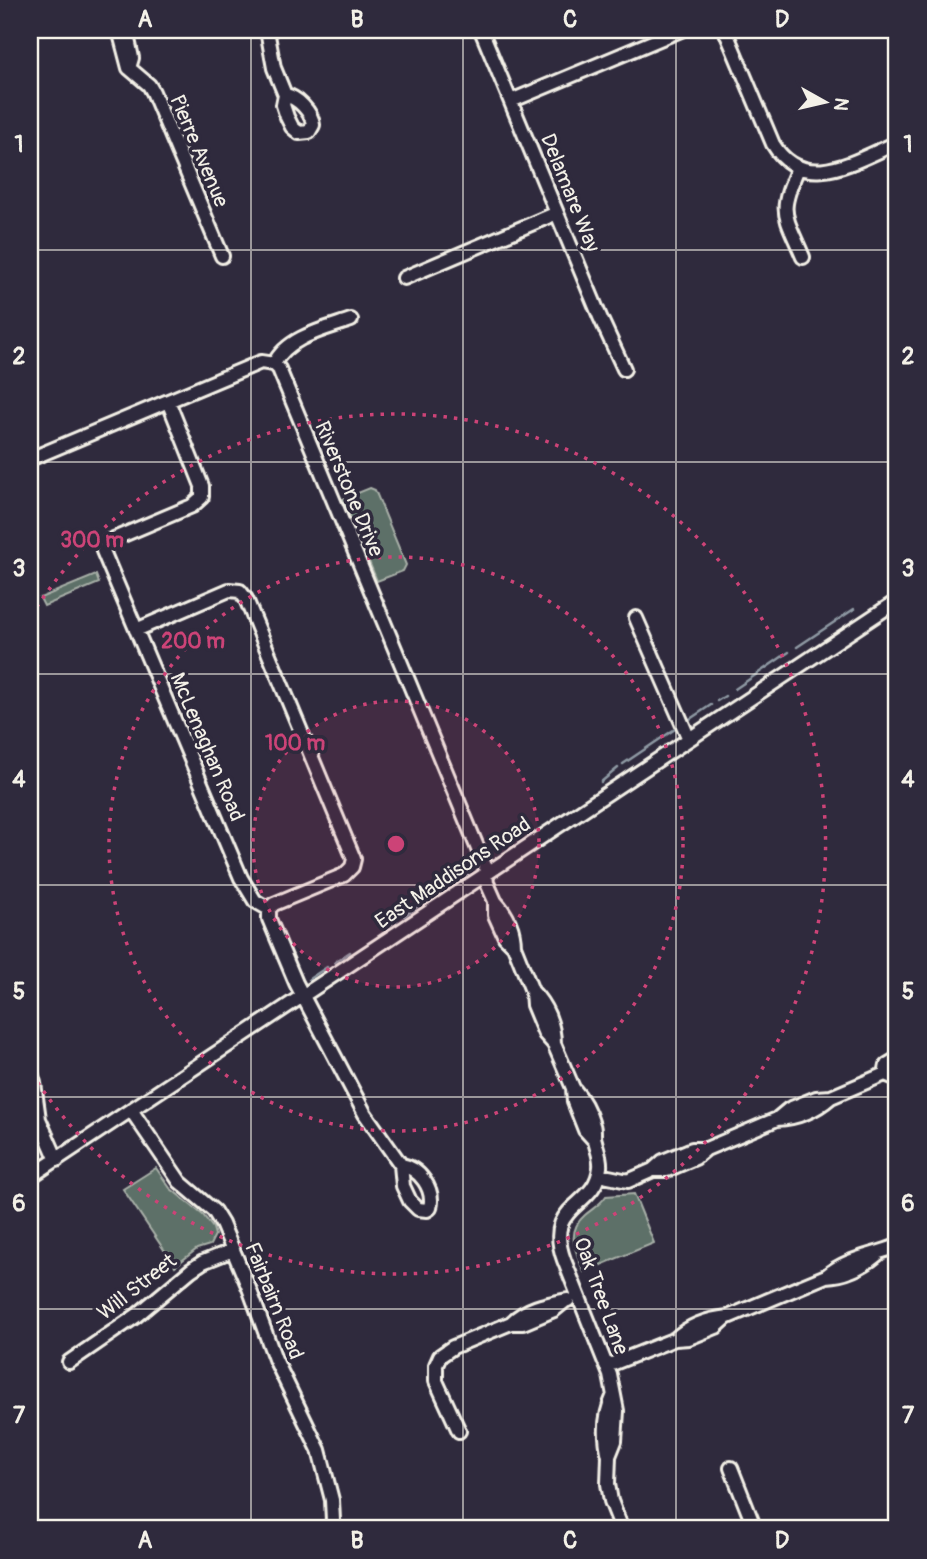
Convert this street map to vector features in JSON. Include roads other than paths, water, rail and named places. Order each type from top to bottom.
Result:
[{"type":"street","name":"Pierre Avenue","points":[[119,30],[129,68],[144,80],[153,92],[222,256]]},
{"type":"street","points":[[126,30],[132,58],[129,68]]},
{"type":"street","points":[[267,30],[274,68],[285,95]]},
{"type":"street","name":"Delamare Way","points":[[481,30],[624,369]]},
{"type":"street","points":[[511,101],[681,30]]},
{"type":"street","points":[[725,30],[773,144],[784,158],[798,168],[824,172],[897,143]]},
{"type":"street","points":[[798,168],[784,202],[785,214],[803,257]]},
{"type":"street","points":[[404,278],[557,213]]},
{"type":"street","points":[[30,459],[261,362],[274,363],[282,351],[300,339],[351,320]]},
{"type":"street","name":"Riverstone Drive","points":[[274,363],[279,369],[478,848],[486,874]]},
{"type":"street","name":"McLenaghan Road","points":[[168,401],[203,494],[197,503],[113,538],[104,547],[104,556],[243,881],[255,901],[269,909],[269,919],[303,996],[369,1121],[401,1165]]},
{"type":"street","points":[[136,630],[231,589],[240,591],[246,599],[354,859],[352,867],[344,875],[274,904],[269,909]]},
{"type":"street","name":"East Maddisons Road","points":[[30,1177],[897,601]]},
{"type":"street","points":[[636,618],[689,739]]},
{"type":"street","points":[[486,874],[495,901],[495,915],[505,937],[514,946],[532,991],[533,1005],[573,1088],[574,1102],[585,1130],[594,1141],[600,1158],[599,1175],[628,1181],[653,1171],[663,1161],[692,1149],[706,1149],[777,1119],[792,1118],[820,1107],[831,1097],[891,1077],[887,1065],[897,1059]]},
{"type":"street","points":[[30,1070],[43,1132],[57,1160]]},
{"type":"street","name":"Fairbairn Road","points":[[131,1110],[180,1182],[218,1217],[275,1359],[319,1450],[332,1500],[333,1520],[330,1529]]},
{"type":"street","name":"Oak Tree Lane","points":[[599,1175],[589,1193],[566,1214],[558,1234],[562,1255],[607,1366],[613,1396],[607,1411],[605,1440],[609,1456],[609,1492],[622,1529]]},
{"type":"street","points":[[607,1366],[675,1339],[685,1329],[713,1318],[728,1317],[826,1276],[864,1255],[878,1254],[897,1246]]},
{"type":"street","name":"Will Street","points":[[69,1362],[136,1316],[191,1270],[233,1250]]},
{"type":"street","points":[[458,1431],[436,1381],[435,1371],[444,1352],[511,1323],[523,1323],[554,1311],[565,1301],[579,1295]]},
{"type":"street","points":[[731,1468],[755,1529]]},
{"type":"waterway","points":[[797,647],[854,609]]},
{"type":"waterway","points":[[735,689],[789,652]]},
{"type":"waterway","points":[[717,701],[725,696]]},
{"type":"waterway","points":[[687,721],[711,705]]},
{"type":"waterway","points":[[623,764],[678,727]]},
{"type":"waterway","points":[[601,782],[618,768]]},
{"type":"waterway","points":[[450,885],[467,874]]},
{"type":"waterway","points":[[424,902],[437,894]]},
{"type":"waterway","points":[[404,916],[417,907]]},
{"type":"waterway","points":[[385,928],[397,920]]},
{"type":"waterway","points":[[335,962],[350,952]]},
{"type":"waterway","points":[[309,979],[327,967]]}]
